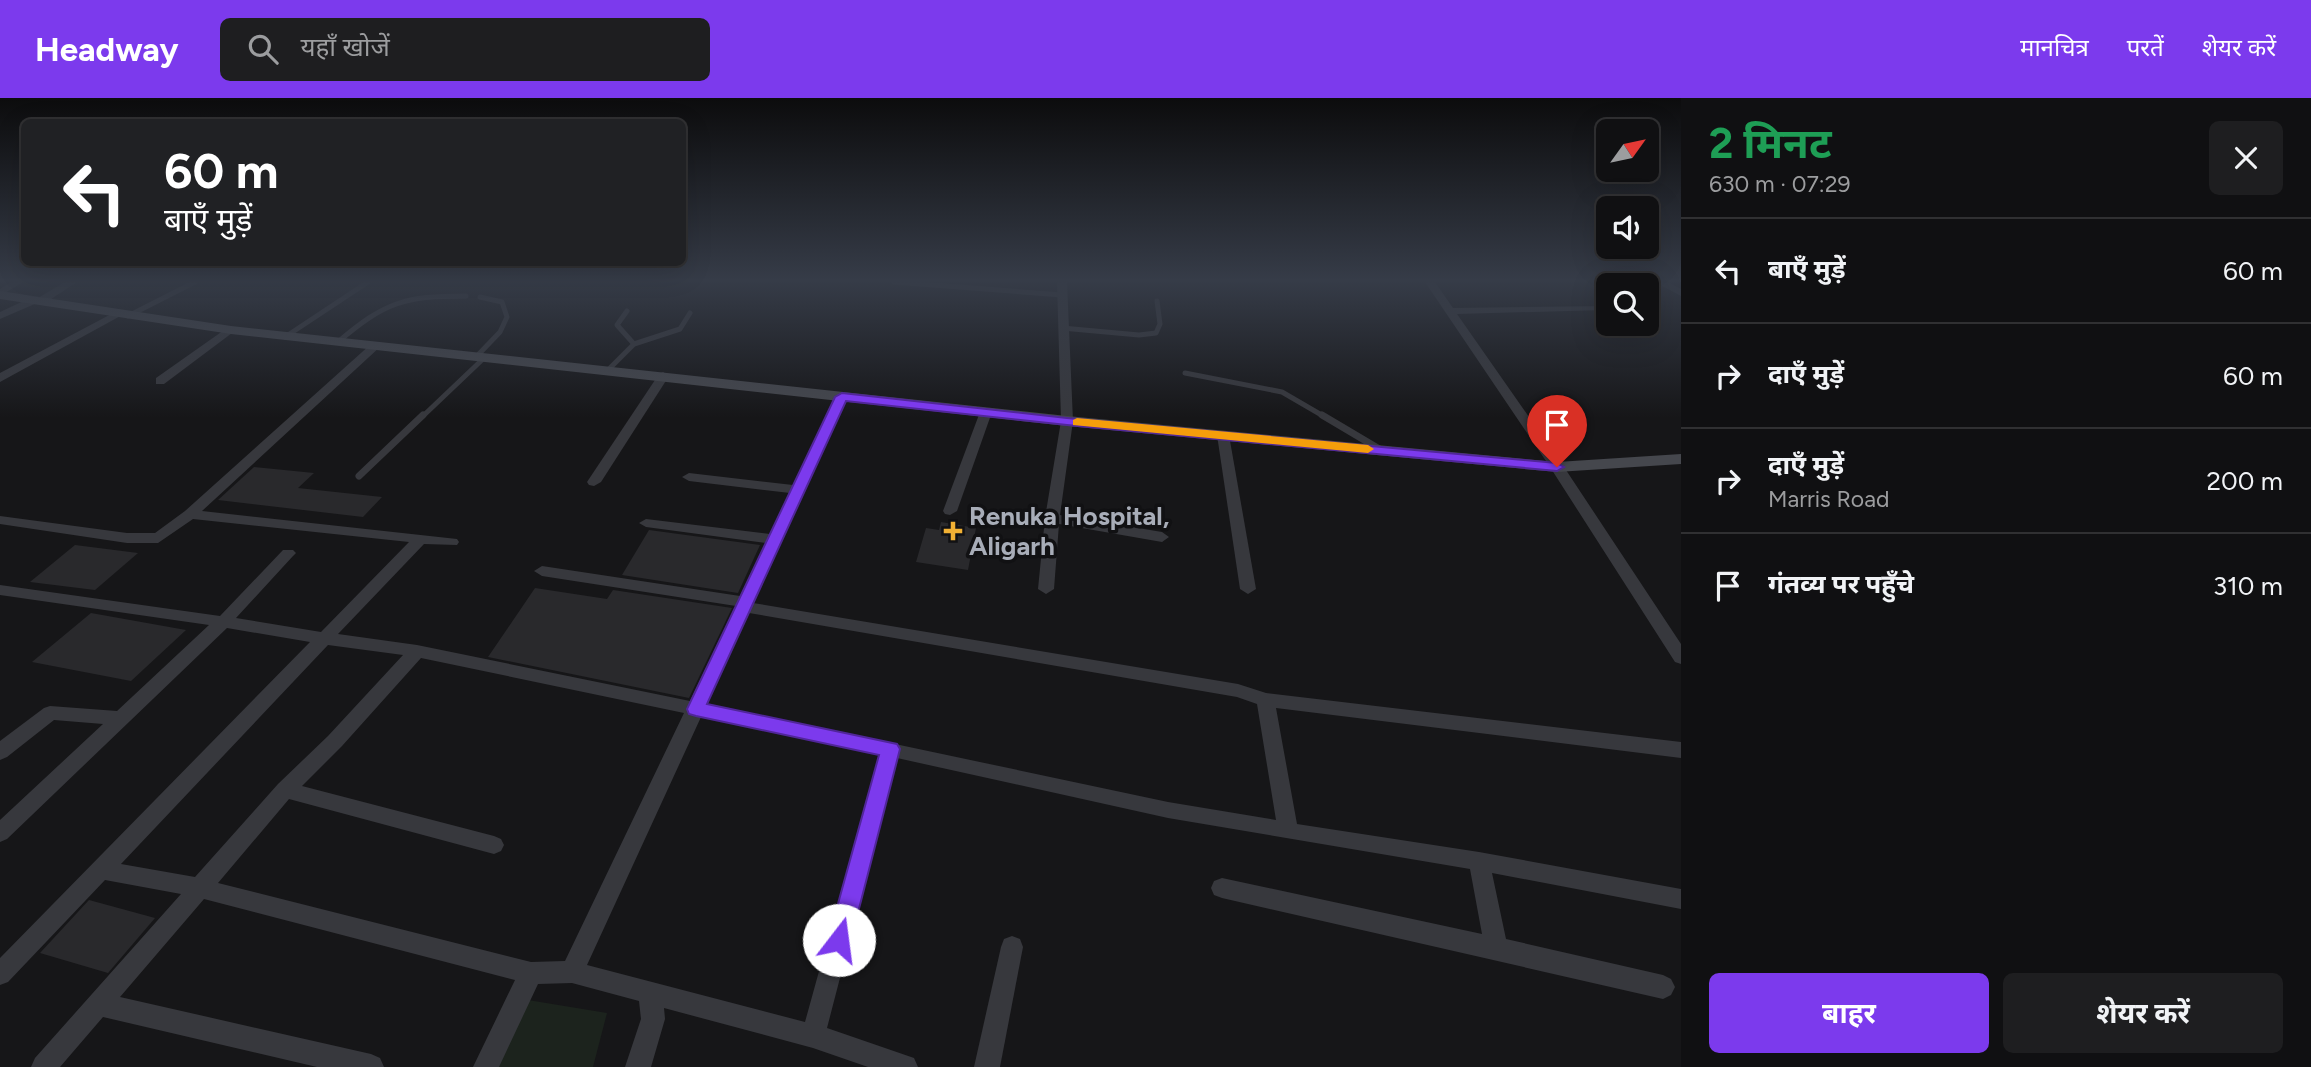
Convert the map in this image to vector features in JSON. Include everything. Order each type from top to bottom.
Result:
[{"type":"street","points":[[0,378],[100,327]]},
{"type":"street","points":[[206,327],[1067,421],[1557,467],[1681,459]]},
{"type":"street","points":[[1461,327],[1557,467],[1681,658]]},
{"type":"street","points":[[1046,589],[1052,518],[1067,421],[1062,328]]},
{"type":"street","points":[[160,381],[231,331]]},
{"type":"street","points":[[0,520],[127,538],[158,538],[190,514],[375,346]]},
{"type":"street","points":[[594,482],[663,376]]},
{"type":"street","points":[[572,972],[842,397]]},
{"type":"street","points":[[950,511],[986,412]]},
{"type":"street","points":[[1223,435],[1248,589]]},
{"type":"street","points":[[690,477],[797,490]]},
{"type":"street","points":[[190,514],[453,542]]},
{"type":"street","points":[[1052,518],[1162,537]]},
{"type":"street","points":[[646,523],[775,539]]},
{"type":"street","points":[[0,974],[421,538]]},
{"type":"street","points":[[0,833],[224,621],[288,554]]},
{"type":"street","points":[[541,571],[1224,689],[1265,700],[1681,750]]},
{"type":"street","points":[[0,590],[224,621],[324,640],[417,651],[1168,810],[1479,861],[1681,899]]},
{"type":"street","points":[[44,1067],[285,790],[335,741],[417,651]]},
{"type":"street","points":[[1265,700],[1273,733],[1288,831]]},
{"type":"street","points":[[0,752],[50,713],[121,718]]},
{"type":"street","points":[[813,1037],[890,749]]},
{"type":"street","points":[[285,790],[494,845]]},
{"type":"street","points":[[1479,861],[1496,948]]},
{"type":"street","points":[[99,869],[200,888],[531,973],[572,972],[813,1037],[905,1067]]},
{"type":"street","points":[[1222,888],[1663,987]]},
{"type":"street","points":[[987,1067],[1012,947]]},
{"type":"street","points":[[486,1067],[531,973]]},
{"type":"street","points":[[638,1067],[653,1019],[650,993]]},
{"type":"street","points":[[97,1004],[371,1067]]},
{"type":"lane","points":[[285,337],[300,327]]},
{"type":"lane","points":[[338,342],[356,327]]},
{"type":"lane","points":[[359,476],[480,357],[502,327]]},
{"type":"lane","points":[[619,327],[634,345]]},
{"type":"lane","points":[[608,370],[634,345],[681,327]]},
{"type":"lane","points":[[1062,328],[1139,335],[1156,333],[1159,327]]},
{"type":"lane","points":[[1185,373],[1294,397],[1381,450]]},
{"type":"shaded area","points":[[528,1000],[607,1013],[593,1067],[483,1067]]},
{"type":"building","points":[[254,467],[314,473],[298,488],[382,497],[363,517],[218,500]]},
{"type":"building","points":[[941,522],[976,528],[968,570],[916,562],[926,528],[939,530]]},
{"type":"building","points":[[649,530],[760,545],[738,593],[622,575]]},
{"type":"building","points":[[75,545],[138,553],[95,590],[30,582]]},
{"type":"building","points":[[535,588],[607,599],[613,590],[732,608],[689,698],[488,657]]},
{"type":"building","points":[[91,613],[186,630],[131,681],[32,662]]},
{"type":"building","points":[[89,900],[155,918],[108,973],[40,953]]},
{"type":"slow traffic","points":[[1077,422],[1368,449]]},
{"type":"place","name":"Renuka Hospital, Aligarh","points":[[953,531]]},
{"type":"route","points":[[839,940],[890,749],[696,709],[842,397],[1557,467]]}]
